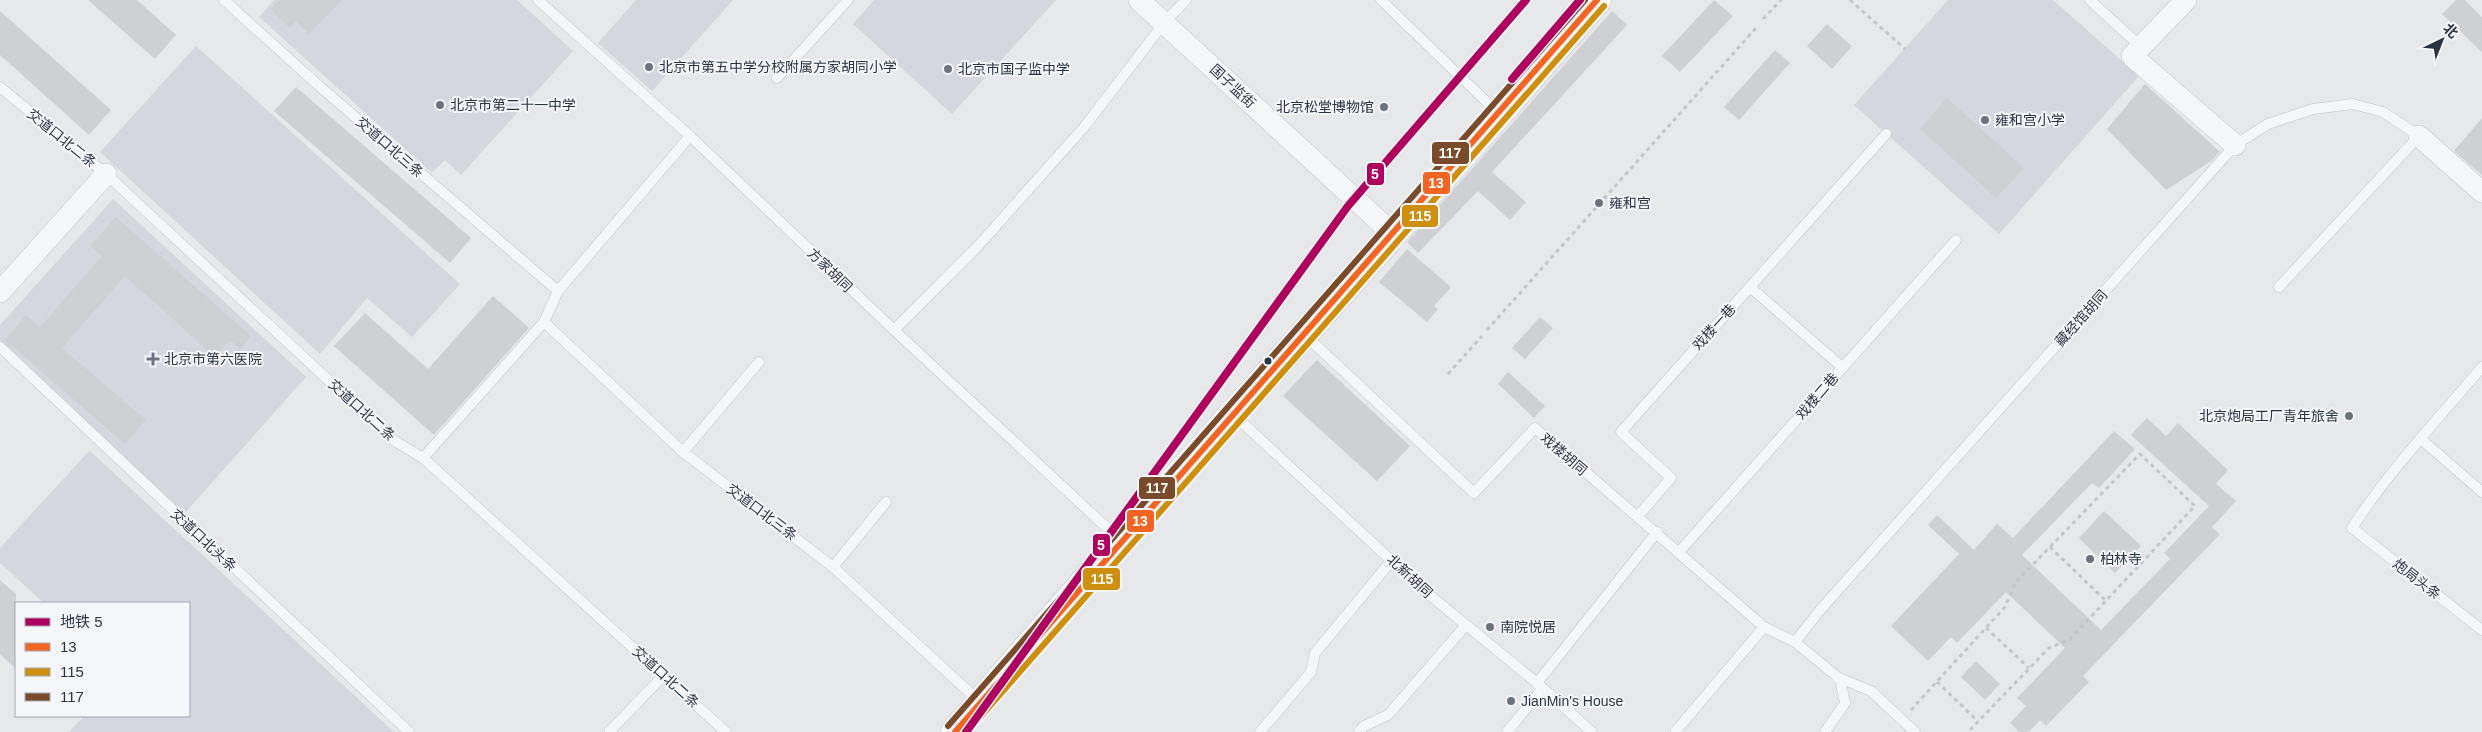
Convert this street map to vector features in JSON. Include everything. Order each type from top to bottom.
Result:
[{"type":"main road","points":[[956,732],[1232,414],[1500,115],[1598,0]]},
{"type":"street","name":"国子监街","points":[[1139,0],[1393,234]]},
{"type":"street","points":[[2186,0],[2132,56],[2235,145]]},
{"type":"street","points":[[2419,136],[2482,192]]},
{"type":"street","points":[[0,292],[106,174]]},
{"type":"lane","name":"交道口北三条","points":[[224,0],[326,92],[558,291]]},
{"type":"lane","name":"方家胡同","points":[[538,0],[690,136],[894,330],[1121,541]]},
{"type":"lane","points":[[777,78],[848,0]]},
{"type":"lane","points":[[894,330],[978,246],[1085,126],[1164,23],[1186,0]]},
{"type":"lane","points":[[1381,0],[1500,115]]},
{"type":"lane","points":[[2090,0],[2141,47]]},
{"type":"lane","name":"交道口北二条","points":[[0,87],[106,174],[393,440],[423,458],[726,732]]},
{"type":"lane","name":"藏经馆胡同","points":[[1795,642],[1828,602],[2235,145],[2268,124],[2313,109],[2353,104],[2383,112],[2419,136]]},
{"type":"lane","name":"戏楼一巷","points":[[1638,516],[1671,478],[1621,432],[1886,134]]},
{"type":"lane","points":[[423,458],[544,322],[558,291],[690,136]]},
{"type":"lane","points":[[2279,287],[2419,136]]},
{"type":"lane","name":"戏楼二巷","points":[[1679,552],[1956,240]]},
{"type":"lane","points":[[1750,287],[1842,367]]},
{"type":"lane","name":"交道口北三条","points":[[544,322],[683,452],[833,567],[980,703]]},
{"type":"lane","name":"戏楼胡同","points":[[1305,334],[1474,492],[1534,428],[1657,532],[1764,627],[1795,642],[1837,677]]},
{"type":"lane","name":"交道口北头条","points":[[0,347],[409,732]]},
{"type":"lane","points":[[683,452],[759,362]]},
{"type":"lane","points":[[2482,367],[2421,439],[2482,492]]},
{"type":"lane","name":"北新胡同","points":[[1232,414],[1421,588],[1540,686],[1592,732]]},
{"type":"lane","name":"炮局头条","points":[[2421,439],[2364,510],[2352,528],[2482,630]]},
{"type":"lane","points":[[833,567],[886,502]]},
{"type":"lane","points":[[1507,732],[1657,532]]},
{"type":"lane","points":[[1260,732],[1311,672],[1315,653],[1392,560]]},
{"type":"lane","points":[[1359,732],[1364,726],[1388,715],[1466,625]]},
{"type":"lane","points":[[1676,732],[1764,627]]},
{"type":"lane","points":[[609,732],[664,675]]},
{"type":"lane","points":[[1837,677],[1871,691],[1915,732]]},
{"type":"lane","points":[[1825,732],[1846,703],[1840,680],[1837,677]]},
{"type":"path","points":[[1763,19],[1781,0]]},
{"type":"path","points":[[1850,0],[1905,49]]},
{"type":"path","points":[[1488,330],[1756,28]]},
{"type":"path","points":[[1448,374],[1482,336]]},
{"type":"path","points":[[1903,720],[2005,607],[2014,583],[2140,454],[2195,506],[2070,639],[2049,648],[1968,732]]},
{"type":"path","points":[[2050,547],[2106,601]]},
{"type":"path","points":[[1986,628],[2029,668]]},
{"type":"path","points":[[1936,682],[1978,721]]},
{"type":"shaded area","name":"北京市第二十一中学","points":[[274,0],[517,0],[573,51],[461,175],[445,160],[432,173],[259,17]]},
{"type":"shaded area","name":"北京市第五中学分校附属方家胡同小学","points":[[636,0],[733,0],[652,91],[598,43]]},
{"type":"shaded area","name":"北京市国子监中学","points":[[874,0],[1056,0],[952,114],[853,24]]},
{"type":"shaded area","name":"雍和宫小学","points":[[1948,0],[2053,0],[2139,76],[1999,234],[1854,105]]},
{"type":"shaded area","name":"北京市第六医院","points":[[196,46],[460,284],[412,337],[367,298],[320,354],[100,152]]},
{"type":"shaded area","name":"北京市第六医院","points":[[113,199],[306,377],[184,514],[0,340],[0,325]]},
{"type":"shaded area","points":[[90,450],[394,732],[69,732],[83,717],[190,717],[190,602],[43,602],[0,563],[0,548]]},
{"type":"building","points":[[88,0],[137,0],[176,35],[155,59]]},
{"type":"building","points":[[279,0],[342,0],[309,34],[296,21],[290,28],[270,9]]},
{"type":"building","points":[[1714,0],[1733,16],[1680,72],[1662,56]]},
{"type":"building","points":[[2456,0],[2465,0],[2482,17],[2482,52],[2442,14]]},
{"type":"building","points":[[0,11],[111,110],[89,135],[0,55]]},
{"type":"building","points":[[1612,11],[1627,25],[1492,172],[1526,202],[1510,220],[1478,191],[1418,253],[1407,242]]},
{"type":"building","points":[[1827,24],[1852,46],[1832,69],[1807,46]]},
{"type":"building","points":[[1775,50],[1790,63],[1739,120],[1724,107]]},
{"type":"building","points":[[2145,84],[2220,152],[2211,161],[2166,190],[2107,129]]},
{"type":"building","points":[[296,87],[471,238],[450,263],[274,111]]},
{"type":"building","points":[[1947,98],[2024,168],[1996,198],[1920,129]]},
{"type":"building","points":[[2482,118],[2482,175],[2454,151]]},
{"type":"building","points":[[116,217],[251,336],[240,349],[230,340],[215,357],[125,276],[62,348],[146,420],[125,444],[5,340],[26,315],[40,327],[102,256],[90,246]]},
{"type":"building","points":[[1407,249],[1451,287],[1434,306],[1438,309],[1427,322],[1379,282]]},
{"type":"building","points":[[493,296],[529,328],[434,435],[334,346],[365,313],[428,369]]},
{"type":"building","points":[[1540,317],[1553,328],[1525,359],[1512,348]]},
{"type":"building","points":[[1317,360],[1410,446],[1377,481],[1283,396]]},
{"type":"building","points":[[1508,372],[1545,406],[1534,418],[1498,384]]},
{"type":"building","points":[[2147,418],[2166,436],[2178,423],[2228,470],[2216,484],[2236,501],[2212,527],[2220,534],[2083,676],[2089,682],[2046,726],[2040,720],[2029,732],[2019,732],[2010,723],[2026,706],[2017,698],[2065,648],[2006,592],[1957,643],[1951,637],[1928,661],[1891,626],[1959,554],[1928,525],[1937,515],[1974,550],[1997,524],[2013,538],[2114,431],[2135,449],[2099,488],[2092,483],[2022,555],[2101,630],[2170,559],[2164,553],[2209,506],[2131,435]]},
{"type":"building","points":[[2104,511],[2141,546],[2115,573],[2079,538]]},
{"type":"building","points":[[0,580],[16,594],[15,668],[0,654]]},
{"type":"building","points":[[1976,661],[2000,684],[1985,700],[1961,677]]},
{"type":"metro line","name":"5","points":[[966,732],[1348,206],[1526,0]]},
{"type":"metro line","name":"5","points":[[1512,79],[1580,0]]},
{"type":"transit line","name":"117","points":[[948,726],[1585,0]]},
{"type":"transit line","name":"13","points":[[955,732],[1597,0]]},
{"type":"transit line","name":"115","points":[[967,732],[1604,6]]},
{"type":"place","name":"北京市第五中学分校附属方家胡同小学","points":[[649,67]]},
{"type":"place","name":"北京市国子监中学","points":[[948,69]]},
{"type":"place","name":"北京市第二十一中学","points":[[440,105]]},
{"type":"place","name":"北京松堂博物馆","points":[[1384,107]]},
{"type":"place","name":"雍和宫小学","points":[[1985,120]]},
{"type":"place","name":"雍和宫","points":[[1599,203]]},
{"type":"place","name":"北京市第六医院","points":[[153,359]]},
{"type":"place","name":"北京炮局工厂青年旅舍","points":[[2349,416]]},
{"type":"place","name":"柏林寺","points":[[2090,559]]},
{"type":"place","name":"南院悦居","points":[[1490,627]]},
{"type":"place","name":"JianMin's House","points":[[1511,701]]}]
